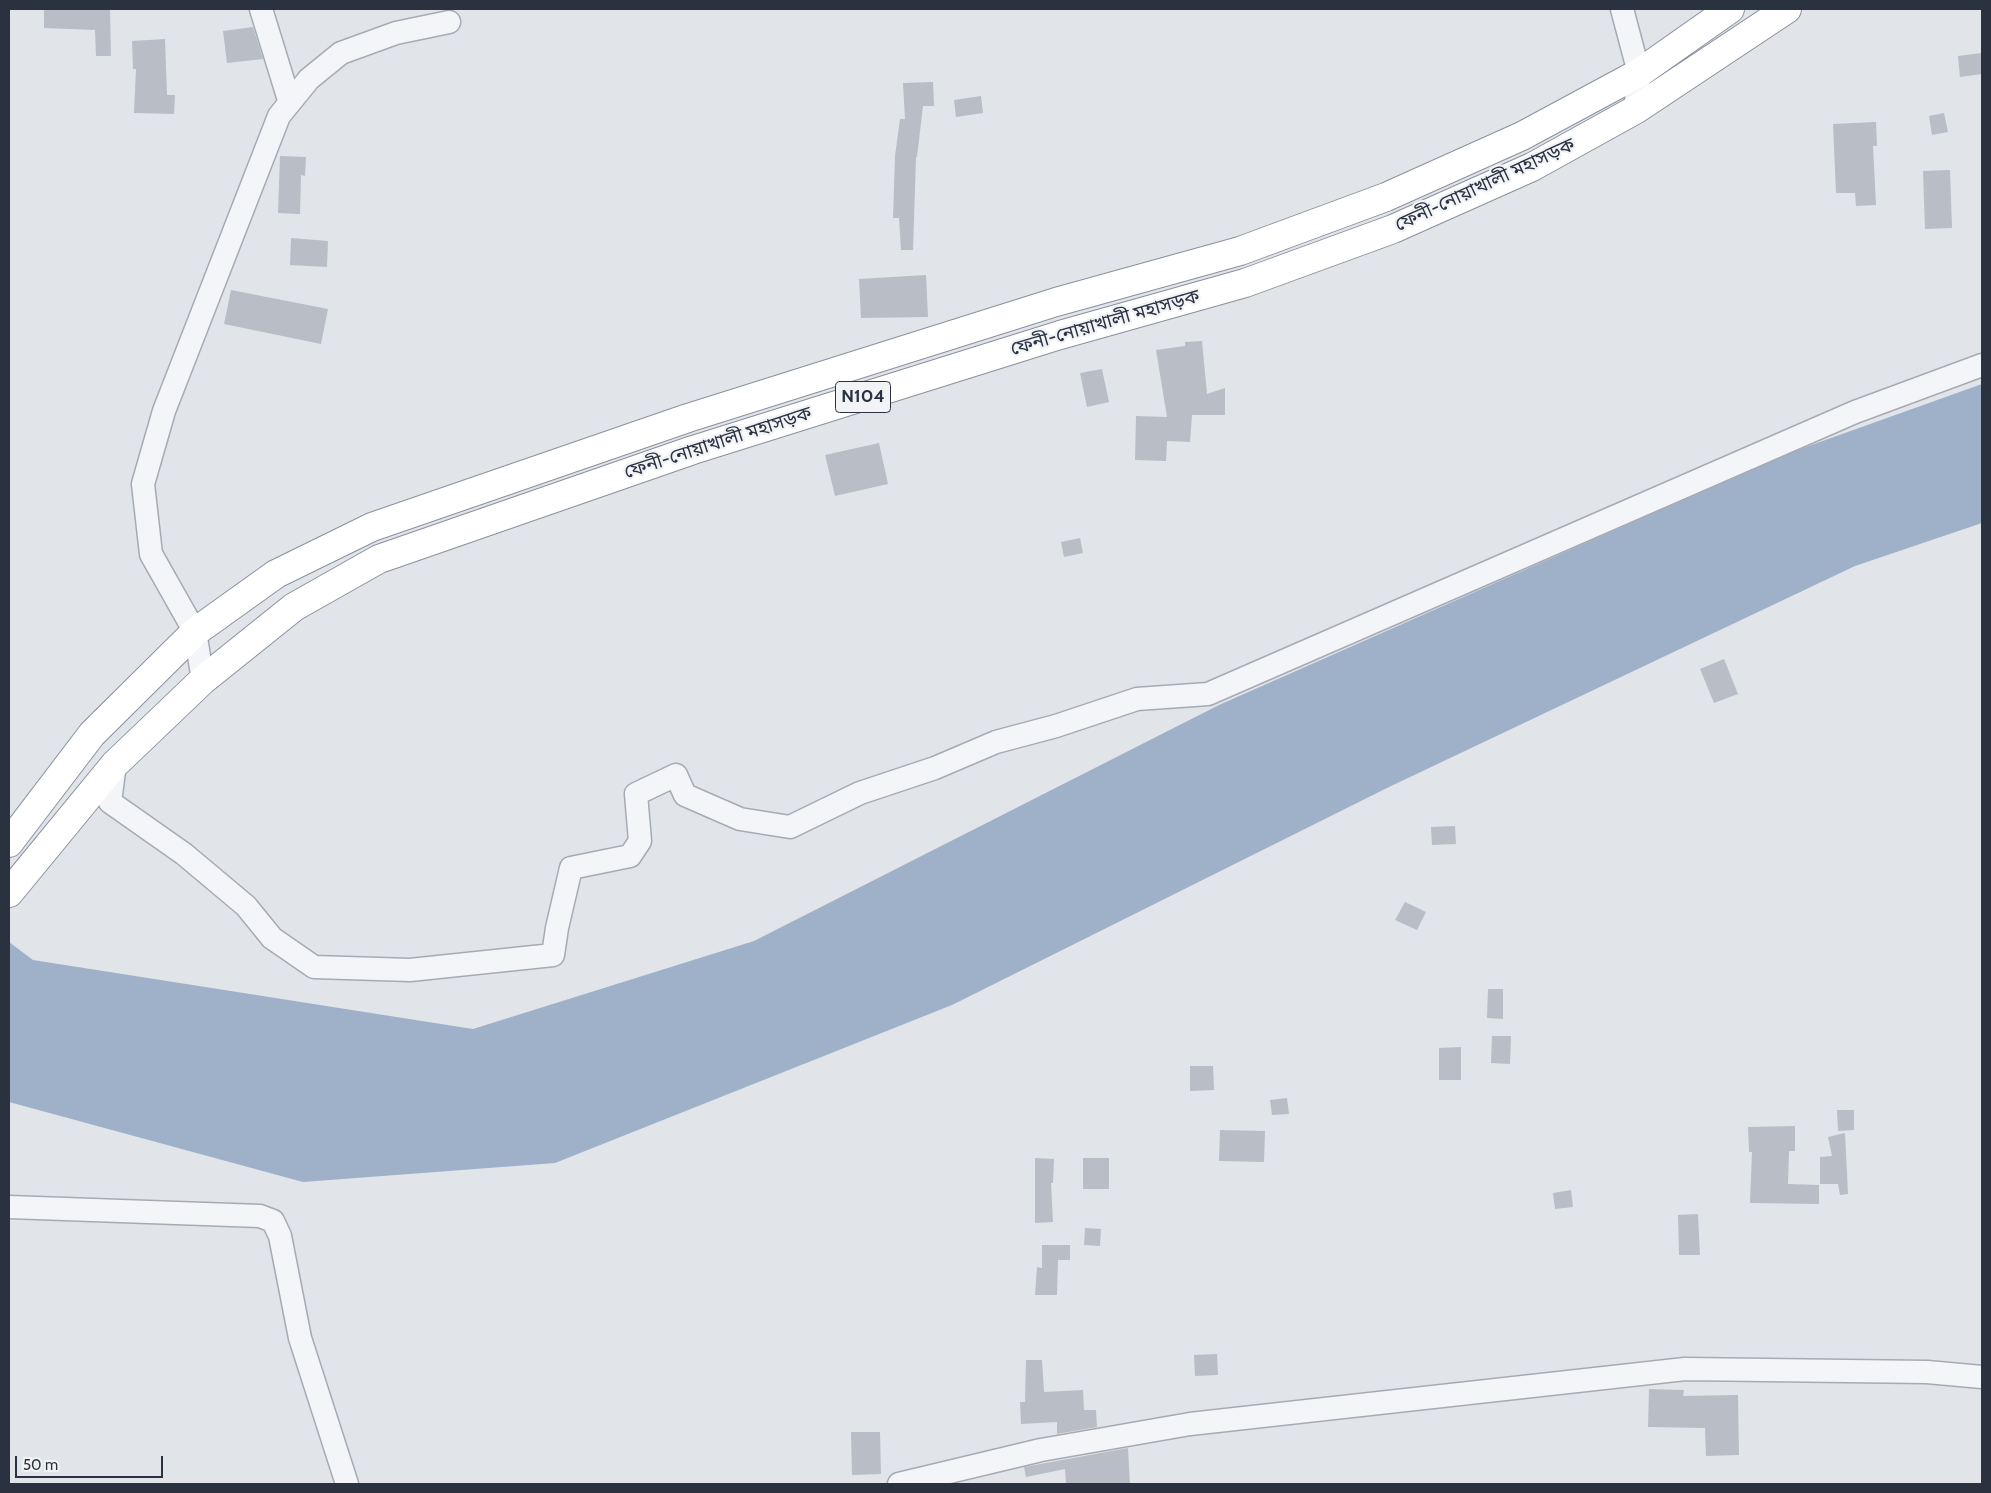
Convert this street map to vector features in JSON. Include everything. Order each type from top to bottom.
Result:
[{"type":"highway","name":"ফেনী-নোয়াখালী মহাসড়ক","points":[[9,844],[92,734],[195,632],[276,574],[372,527],[688,418],[1056,302],[1240,251],[1386,197],[1522,136],[1639,73],[1730,9]]},
{"type":"highway","name":"ফেনী-নোয়াখালী মহাসড়ক","points":[[10,891],[115,764],[203,680],[294,607],[380,559],[693,450],[1060,335],[1245,283],[1420,217],[1532,167],[1635,110],[1788,9]]},
{"type":"street","points":[[262,9],[289,100]]},
{"type":"street","points":[[1622,9],[1639,73],[1635,110]]},
{"type":"street","points":[[203,680],[195,632],[150,554],[143,484],[164,411],[279,116],[289,100],[309,78],[341,53],[396,34],[449,22]]},
{"type":"street","points":[[115,764],[110,802],[184,854],[246,906],[272,938],[314,966],[410,970],[553,955],[557,928],[572,868],[630,856],[640,841],[636,794],[676,774],[685,795],[740,819],[790,827],[860,793],[935,768],[996,742],[1056,726],[1137,699],[1208,694],[1855,412],[1982,364]]},
{"type":"street","points":[[9,1207],[260,1216],[273,1221],[280,1236],[300,1338],[347,1484]]},
{"type":"street","points":[[899,1484],[1041,1450],[1190,1424],[1685,1369],[1927,1372],[1982,1377]]},
{"type":"water","points":[[1982,384],[1982,523],[1855,566],[1389,787],[952,1005],[555,1163],[303,1182],[9,1102],[9,942],[33,960],[473,1029],[754,941],[1219,705],[1789,453]]},
{"type":"building","points":[[44,9],[110,9],[111,56],[96,56],[95,30],[44,28]]},
{"type":"building","points":[[253,27],[263,59],[227,63],[223,31]]},
{"type":"building","points":[[165,39],[167,95],[175,95],[174,114],[134,113],[136,69],[133,69],[132,41]]},
{"type":"building","points":[[1982,53],[1982,74],[1960,77],[1958,56]]},
{"type":"building","points":[[933,82],[934,106],[923,106],[916,157],[913,250],[901,250],[899,218],[893,218],[895,156],[900,119],[905,119],[903,83]]},
{"type":"building","points":[[981,96],[983,113],[956,117],[954,100]]},
{"type":"building","points":[[1944,113],[1948,132],[1932,135],[1929,116]]},
{"type":"building","points":[[1876,122],[1877,146],[1873,146],[1876,205],[1856,206],[1855,193],[1836,193],[1833,124]]},
{"type":"building","points":[[280,156],[306,157],[305,176],[301,175],[300,214],[278,213]]},
{"type":"building","points":[[1950,170],[1952,228],[1925,229],[1923,171]]},
{"type":"building","points":[[291,238],[328,241],[327,267],[290,265]]},
{"type":"building","points":[[926,275],[928,317],[861,318],[859,279]]},
{"type":"building","points":[[231,290],[328,309],[321,344],[224,324]]},
{"type":"building","points":[[1202,341],[1207,394],[1225,388],[1225,415],[1192,415],[1190,442],[1167,441],[1166,461],[1135,460],[1136,416],[1167,417],[1156,350],[1185,346],[1185,342]]},
{"type":"building","points":[[1102,369],[1109,402],[1087,407],[1080,373]]},
{"type":"building","points":[[879,443],[888,484],[835,496],[825,455]]},
{"type":"building","points":[[1080,538],[1083,553],[1064,557],[1061,542]]},
{"type":"building","points":[[1724,659],[1738,694],[1714,703],[1700,669]]},
{"type":"building","points":[[1455,826],[1456,844],[1432,845],[1431,827]]},
{"type":"building","points":[[1405,902],[1426,912],[1417,930],[1395,920]]},
{"type":"building","points":[[1488,989],[1503,989],[1503,1019],[1487,1018]]},
{"type":"building","points":[[1492,1036],[1511,1036],[1510,1064],[1491,1063]]},
{"type":"building","points":[[1461,1047],[1461,1080],[1439,1080],[1439,1048]]},
{"type":"building","points":[[1190,1066],[1213,1066],[1214,1090],[1190,1091]]},
{"type":"building","points":[[1287,1098],[1289,1114],[1272,1115],[1270,1100]]},
{"type":"building","points":[[1837,1110],[1854,1110],[1854,1130],[1838,1131]]},
{"type":"building","points":[[1795,1126],[1795,1151],[1789,1151],[1788,1184],[1819,1185],[1819,1204],[1750,1203],[1752,1152],[1749,1152],[1748,1127]]},
{"type":"building","points":[[1220,1130],[1265,1131],[1264,1162],[1219,1161]]},
{"type":"building","points":[[1845,1133],[1848,1194],[1840,1195],[1838,1184],[1820,1184],[1820,1157],[1832,1156],[1828,1137]]},
{"type":"building","points":[[1035,1158],[1054,1159],[1053,1183],[1051,1183],[1053,1222],[1035,1223]]},
{"type":"building","points":[[1083,1158],[1109,1158],[1109,1189],[1083,1189]]},
{"type":"building","points":[[1571,1190],[1573,1207],[1555,1209],[1553,1193]]},
{"type":"building","points":[[1698,1214],[1700,1255],[1679,1255],[1678,1215]]},
{"type":"building","points":[[1085,1228],[1101,1229],[1100,1246],[1084,1245]]},
{"type":"building","points":[[1042,1245],[1070,1245],[1070,1260],[1058,1260],[1057,1295],[1035,1295],[1037,1267],[1042,1268]]},
{"type":"building","points":[[1217,1354],[1218,1375],[1195,1376],[1194,1355]]},
{"type":"building","points":[[1026,1360],[1042,1360],[1044,1392],[1083,1390],[1084,1410],[1096,1410],[1097,1427],[1057,1434],[1057,1422],[1021,1424],[1020,1402],[1025,1402]]},
{"type":"building","points":[[1649,1389],[1684,1390],[1683,1396],[1738,1395],[1739,1455],[1706,1456],[1705,1428],[1648,1427]]},
{"type":"building","points":[[851,1432],[880,1432],[881,1474],[852,1475]]},
{"type":"building","points":[[1128,1448],[1130,1484],[1066,1484],[1065,1469],[1026,1477],[1024,1467]]}]
